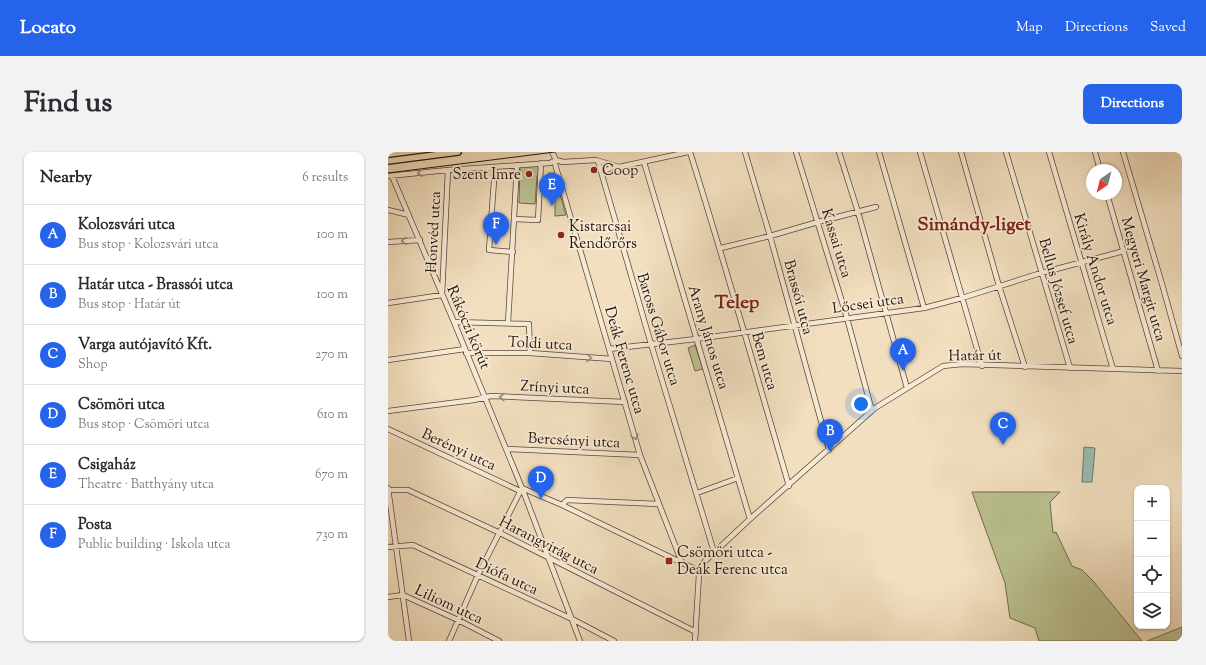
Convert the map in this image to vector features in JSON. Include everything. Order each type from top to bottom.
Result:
[{"type":"main road","points":[[388,161],[455,152]]},
{"type":"street","name":"Deák Ferenc utca","points":[[552,152],[556,160],[555,164],[575,236],[640,455],[682,563]]},
{"type":"street","points":[[390,176],[541,163],[556,160],[560,162],[598,161],[618,167],[689,152]]},
{"type":"street","name":"Bem utca","points":[[689,152],[721,248],[789,486]]},
{"type":"street","name":"Brassói utca","points":[[745,152],[770,236],[829,450]]},
{"type":"street","name":"Kassai utca","points":[[796,152],[818,222],[872,411]]},
{"type":"street","points":[[839,152],[858,212],[907,388]]},
{"type":"street","points":[[879,152],[924,308]]},
{"type":"street","points":[[920,152],[982,366]]},
{"type":"street","points":[[961,152],[999,286],[1025,367]]},
{"type":"street","name":"Bellus József utca","points":[[1006,152],[1070,368]]},
{"type":"street","name":"Király Andor utca","points":[[1049,152],[1113,370]]},
{"type":"street","points":[[1095,152],[1098,164]]},
{"type":"street","points":[[1123,152],[1182,356]]},
{"type":"street","name":"Baross Gábor utca","points":[[598,161],[651,344],[714,552]]},
{"type":"street","name":"Arany János utca","points":[[644,162],[750,519]]},
{"type":"street","points":[[514,219],[538,220],[541,163]]},
{"type":"street","points":[[508,324],[517,165]]},
{"type":"street","points":[[601,172],[613,166]]},
{"type":"street","points":[[495,167],[490,250],[513,252]]},
{"type":"street","name":"Honvéd utca","points":[[442,295],[448,170]]},
{"type":"street","name":"Rákóczi körút","points":[[390,176],[420,240],[466,351],[506,449],[580,641]]},
{"type":"street","name":"Megyeri Margit utca","points":[[1109,200],[1158,371]]},
{"type":"street","points":[[721,248],[876,207]]},
{"type":"street","points":[[388,210],[409,215]]},
{"type":"street","points":[[388,242],[420,240]]},
{"type":"street","name":"Lőcsei utca","points":[[609,349],[696,339],[924,308],[962,298],[1041,273],[1124,251]]},
{"type":"street","points":[[388,304],[442,295]]},
{"type":"street","points":[[454,322],[529,324],[530,354]]},
{"type":"street","name":"Toldi utca","points":[[388,360],[466,351],[612,359]]},
{"type":"street","name":"Határ út","points":[[699,571],[703,563],[714,552],[872,411],[907,388],[945,366],[953,364],[1182,371]]},
{"type":"street","name":"Zrínyi utca","points":[[388,411],[474,400],[491,396],[625,402]]},
{"type":"street","name":"Berényi utca","points":[[388,429],[521,490],[562,505],[699,571]]},
{"type":"street","name":"Bercsényi utca","points":[[506,449],[640,455]]},
{"type":"street","points":[[697,493],[738,478]]},
{"type":"street","points":[[388,489],[409,641]]},
{"type":"street","name":"Harangvirág utca","points":[[388,489],[408,490],[500,533],[696,632]]},
{"type":"street","points":[[448,641],[478,576],[521,490]]},
{"type":"street","points":[[562,505],[568,500],[651,505],[658,504]]},
{"type":"street","name":"Diófa utca","points":[[388,547],[413,545],[572,619],[614,641]]},
{"type":"street","points":[[695,641],[699,571]]},
{"type":"street","name":"Liliom utca","points":[[388,597],[403,595],[458,620],[499,641]]},
{"type":"green space","points":[[537,165],[540,169],[539,175],[537,176],[535,204],[519,203],[520,167]]},
{"type":"green space","points":[[549,173],[554,173],[566,215],[555,216],[555,196],[548,196]]},
{"type":"green space","points":[[695,345],[703,369],[695,371],[688,348]]},
{"type":"green space","points":[[972,492],[1060,492],[1050,502],[1053,533],[1056,532],[1072,566],[1082,570],[1093,581],[1142,641],[1039,641],[1035,628],[1010,618],[1005,583]]},
{"type":"green space","points":[[1182,627],[1182,641],[1147,641]]},
{"type":"water","points":[[1084,447],[1095,448],[1092,482],[1082,482]]},
{"type":"tram line","points":[[388,173],[555,152]]},
{"type":"place","name":"Coop","points":[[594,170]]},
{"type":"place","name":"Szent Imre","points":[[529,174]]},
{"type":"place","name":"Csigaház","points":[[552,206]]},
{"type":"place","name":"Kistarcsai Rendőrőrs","points":[[561,235]]},
{"type":"place","name":"Posta","points":[[496,245]]},
{"type":"place","name":"Kolozsvári utca","points":[[903,371]]},
{"type":"place","name":"Varga autójavító Kft.","points":[[1003,445]]},
{"type":"place","name":"Határ utca - Brassói utca","points":[[830,452]]},
{"type":"place","name":"Csömöri utca","points":[[541,499]]},
{"type":"place","name":"Csömöri utca - Deák Ferenc utca","points":[[669,561]]},
{"type":"district","name":"Simándy-liget","points":[[974,223]]},
{"type":"district","name":"Telep","points":[[737,301]]}]
